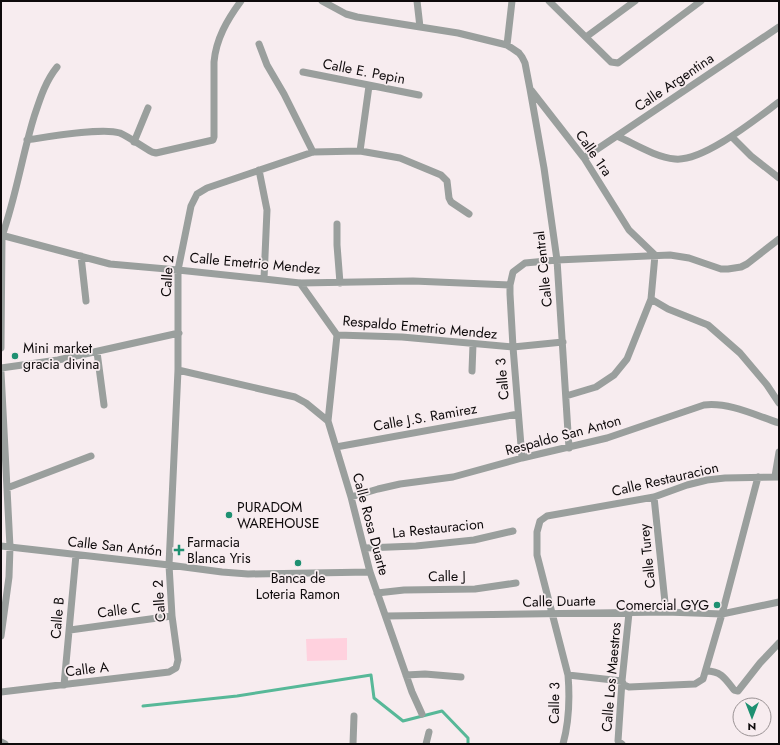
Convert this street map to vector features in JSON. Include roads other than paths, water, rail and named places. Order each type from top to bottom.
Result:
[{"type":"street","points":[[27,140],[98,132],[111,132],[120,133],[156,153],[213,140],[215,51],[223,29],[231,14],[241,1]]},
{"type":"street","name":"Calle 1ra","points":[[322,1],[346,14],[357,17],[458,33],[507,45],[519,53],[525,63],[530,89],[584,158],[629,230],[655,255]]},
{"type":"street","points":[[417,1],[420,27]]},
{"type":"street","points":[[549,1],[611,62],[618,63],[701,1]]},
{"type":"street","points":[[586,36],[635,1]]},
{"type":"street","points":[[507,45],[511,2]]},
{"type":"street","name":"Calle Argentina","points":[[584,158],[779,27]]},
{"type":"street","points":[[259,44],[267,65],[284,94],[313,152]]},
{"type":"street","points":[[1,348],[2,235],[10,210],[27,140],[42,91],[48,77],[57,67]]},
{"type":"street","name":"Calle E. Pepin","points":[[303,72],[419,95]]},
{"type":"street","points":[[360,151],[369,86]]},
{"type":"street","name":"Calle Central","points":[[530,89],[544,168],[557,260],[563,342],[568,448]]},
{"type":"street","points":[[618,136],[661,156],[675,159],[687,158],[732,137],[779,102]]},
{"type":"street","points":[[134,142],[148,108]]},
{"type":"street","points":[[732,137],[751,156],[779,178]]},
{"type":"street","name":"Calle 2","points":[[176,668],[178,660],[172,616],[169,565],[178,370],[178,270],[191,206],[197,194],[207,188],[313,152],[360,151],[400,158],[441,175],[447,181],[449,198],[451,202],[469,214]]},
{"type":"street","points":[[259,170],[267,210],[264,279]]},
{"type":"street","points":[[337,224],[340,283]]},
{"type":"street","name":"Calle Emetrio Mendez","points":[[2,235],[110,264],[300,283],[413,281],[510,285]]},
{"type":"street","name":"Calle 3","points":[[522,458],[513,347],[510,285],[513,272],[525,263],[655,255],[670,255],[689,258],[721,269],[734,269],[748,264],[779,239]]},
{"type":"street","points":[[566,396],[596,387],[614,376],[627,359],[651,299],[655,255]]},
{"type":"street","points":[[81,256],[86,301]]},
{"type":"street","name":"Respaldo Emetrio Mendez","points":[[300,283],[336,335],[402,337],[513,347],[563,342]]},
{"type":"street","points":[[651,299],[668,309],[708,325],[740,353],[767,385],[779,403]]},
{"type":"street","points":[[1,368],[58,360],[178,333]]},
{"type":"street","name":"Calle Rosa Duarte","points":[[336,335],[328,421],[351,497],[370,572],[406,674],[422,714]]},
{"type":"street","points":[[472,371],[473,344]]},
{"type":"street","points":[[98,352],[104,405]]},
{"type":"street","points":[[178,370],[295,397],[306,403],[328,421]]},
{"type":"street","points":[[1,372],[10,547],[9,577],[1,636]]},
{"type":"street","name":"Respaldo San Anton","points":[[351,497],[378,488],[453,478],[522,458],[607,438],[704,405],[725,405],[779,423]]},
{"type":"street","name":"Calle J.S. Ramirez","points":[[336,447],[518,414]]},
{"type":"street","points":[[777,476],[779,452]]},
{"type":"street","points":[[7,488],[92,456]]},
{"type":"street","name":"Calle Restauracion","points":[[540,521],[547,516],[654,497],[686,485],[708,480],[777,476]]},
{"type":"street","points":[[568,675],[622,681],[624,685],[629,687],[695,684],[703,679],[722,614],[758,477]]},
{"type":"street","name":"Calle Turey","points":[[654,497],[666,612]]},
{"type":"street","name":"Calle 3","points":[[540,521],[537,532],[537,555],[551,614],[568,675],[568,728],[563,744]]},
{"type":"street","name":"La Restauracion","points":[[365,548],[416,546],[474,540],[513,531]]},
{"type":"street","name":"Calle San Antón","points":[[1,546],[248,574],[370,572]]},
{"type":"street","name":"Calle B","points":[[64,685],[76,555]]},
{"type":"street","name":"Calle J","points":[[377,593],[404,590],[475,589],[516,582]]},
{"type":"street","name":"Calle Duarte","points":[[386,616],[666,612],[722,614],[779,602]]},
{"type":"street","name":"Calle Los Maestros","points":[[621,743],[618,741],[629,613]]},
{"type":"street","name":"Calle C","points":[[70,630],[172,616]]},
{"type":"street","points":[[706,670],[718,672],[726,679],[734,690],[738,691],[779,643]]},
{"type":"street","name":"Calle A","points":[[1,692],[169,672],[176,668]]},
{"type":"street","points":[[406,674],[461,677]]},
{"type":"street","points":[[353,744],[354,716]]},
{"type":"street","points":[[426,744],[429,732]]},
{"type":"street","points":[[1,742],[5,744]]},
{"type":"waterway","points":[[143,706],[237,696],[371,675],[374,698],[403,721],[442,711],[468,738],[468,744]]},
{"type":"place","name":"Mini market gracia divina","points":[[15,356]]},
{"type":"place","name":"PURADOM WAREHOUSE","points":[[229,515]]},
{"type":"place","name":"Farmacia Blanca Yris","points":[[179,550]]},
{"type":"place","name":"Banca de Loteria Ramon","points":[[298,563]]},
{"type":"place","name":"Comercial GYG","points":[[717,605]]}]
